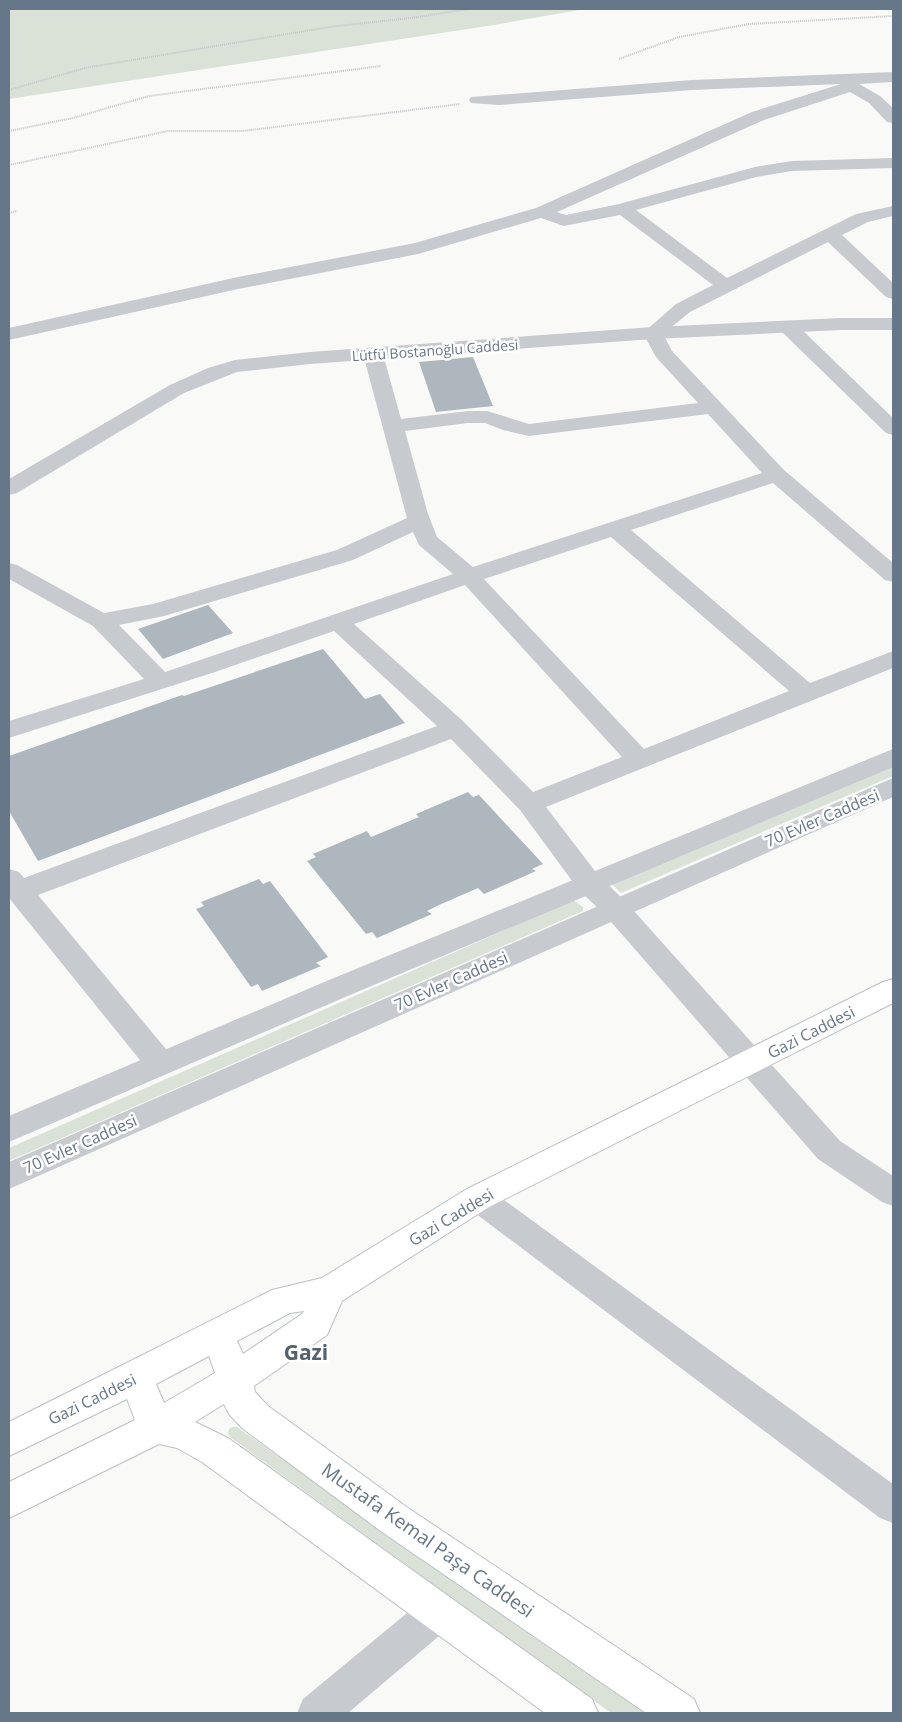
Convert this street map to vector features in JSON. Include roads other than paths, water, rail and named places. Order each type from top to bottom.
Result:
[{"type":"main road","name":"Gazi Caddesi","points":[[9,1440],[284,1300],[330,1291],[478,1198],[893,990]]},
{"type":"main road","points":[[9,1501],[156,1427],[235,1379],[315,1324],[330,1291]]},
{"type":"main road","name":"Mustafa Kemal Paşa Caddesi","points":[[217,1334],[235,1379],[237,1393],[242,1403],[255,1417],[395,1520],[680,1713]]},
{"type":"main road","points":[[136,1377],[156,1427]]},
{"type":"main road","points":[[156,1427],[176,1430],[197,1439],[215,1450],[578,1713]]},
{"type":"street","points":[[477,100],[499,100],[692,85],[852,82],[893,77]]},
{"type":"street","points":[[852,82],[868,93],[893,118]]},
{"type":"street","points":[[9,334],[238,283],[418,248],[542,212],[758,116],[852,82]]},
{"type":"street","points":[[542,212],[564,221],[623,208],[754,172],[792,166],[893,162]]},
{"type":"street","points":[[623,208],[727,286]]},
{"type":"street","points":[[893,211],[862,218],[683,308],[652,333],[663,353],[776,475],[893,575]]},
{"type":"street","points":[[830,234],[893,293]]},
{"type":"street","name":"Lütfü Bostanoğlu Caddesi","points":[[9,488],[161,398],[215,372],[257,363],[652,333],[893,324]]},
{"type":"street","points":[[788,327],[893,429]]},
{"type":"street","points":[[373,354],[419,521],[427,540],[469,576],[639,759]]},
{"type":"street","points":[[392,426],[468,417],[487,417],[510,426],[529,430],[714,407]]},
{"type":"street","points":[[9,730],[160,682],[469,576],[776,475]]},
{"type":"street","points":[[101,622],[156,611],[346,555],[419,521]]},
{"type":"street","points":[[615,528],[807,693]]},
{"type":"street","points":[[9,570],[101,622],[160,682]]},
{"type":"street","points":[[338,622],[455,728],[529,804],[588,882],[614,908],[829,1150],[893,1193]]},
{"type":"street","points":[[529,804],[893,658]]},
{"type":"street","points":[[159,1062],[14,885],[455,728]]},
{"type":"street","name":"70 Evler Caddesi","points":[[9,1130],[159,1062],[588,882],[681,847],[893,757]]},
{"type":"street","name":"70 Evler Caddesi","points":[[9,1176],[614,908],[893,787]]},
{"type":"street","points":[[478,1198],[893,1506]]},
{"type":"street","points":[[317,1713],[438,1612]]},
{"type":"district","name":"Gazi","points":[[306,1352]]}]
